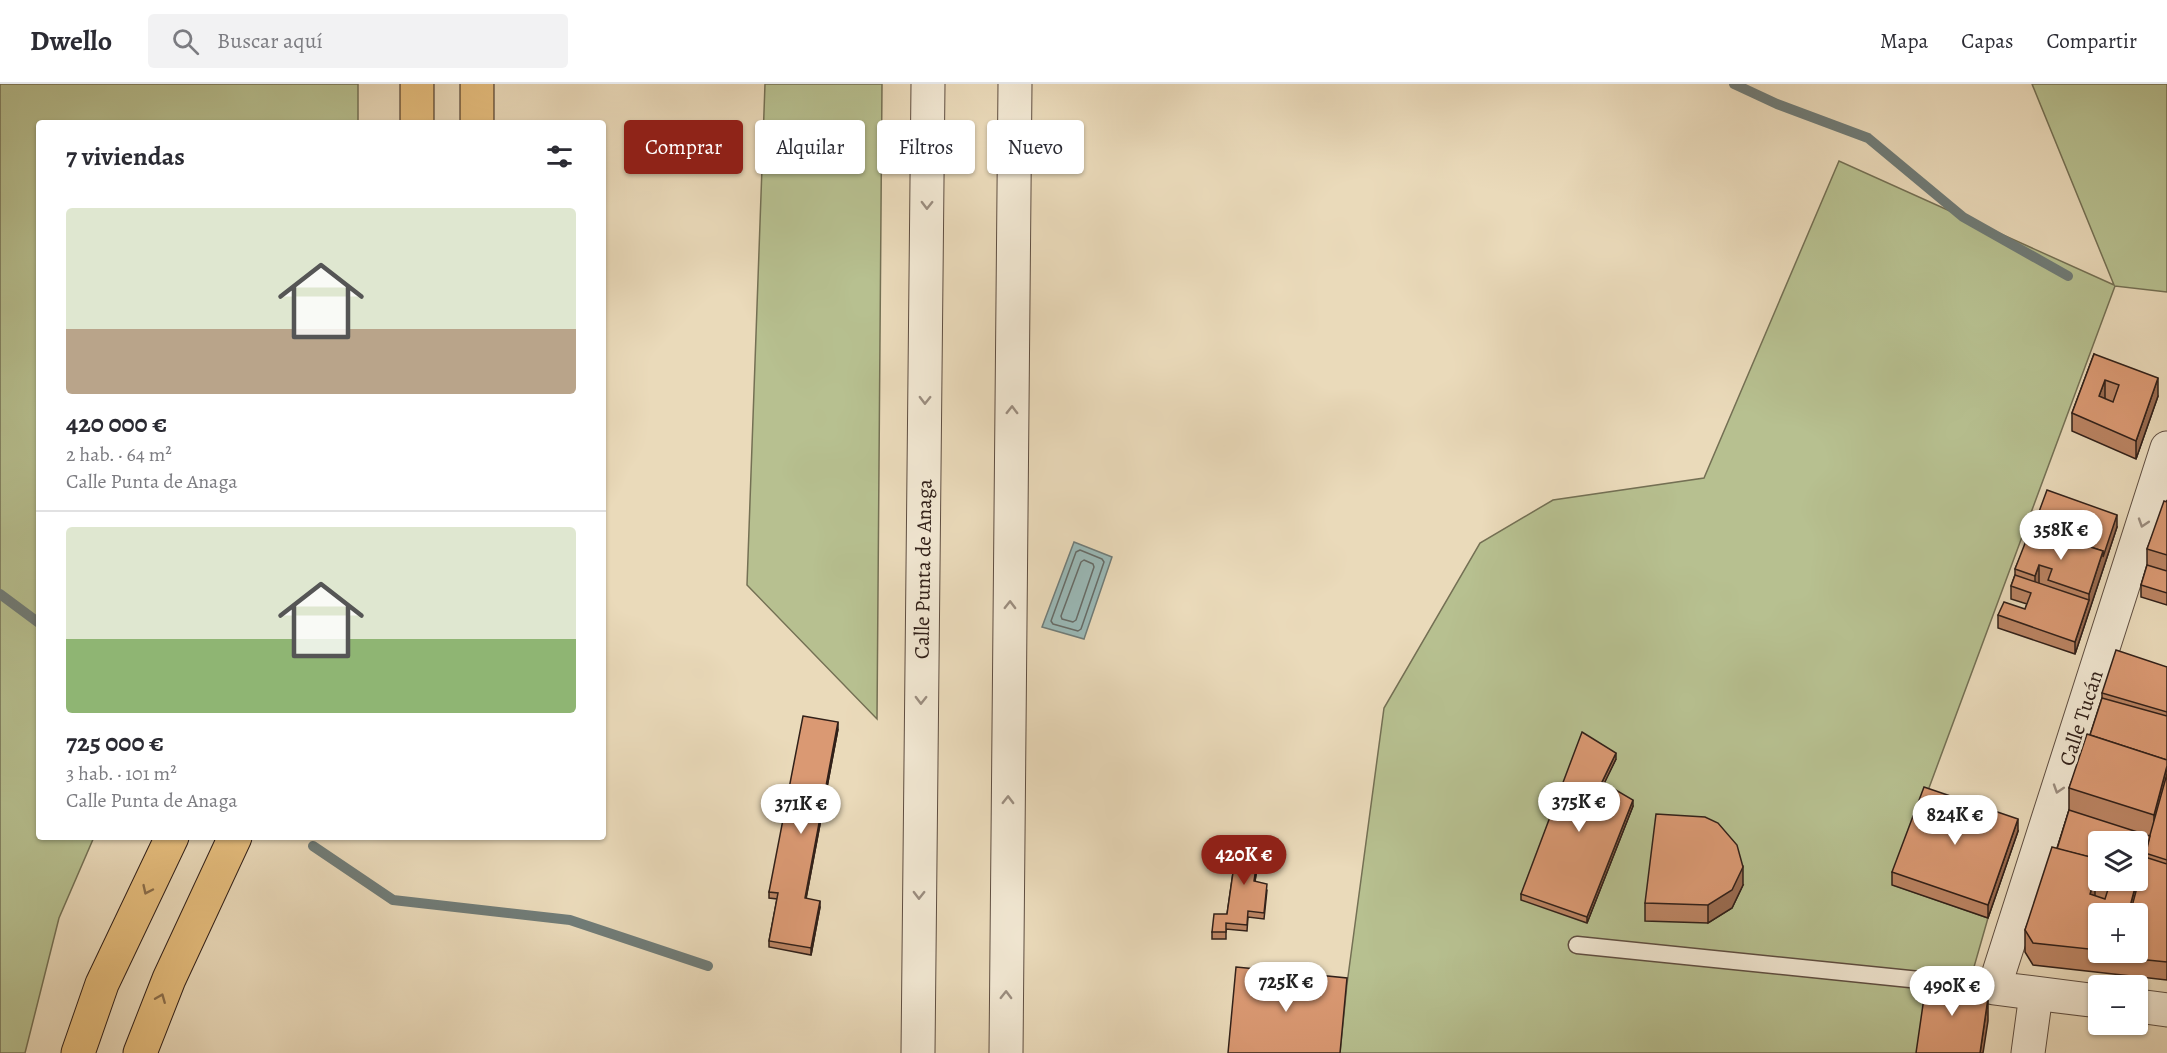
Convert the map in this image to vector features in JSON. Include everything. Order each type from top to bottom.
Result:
[{"type":"highway","points":[[417,84],[417,120]]},
{"type":"highway","points":[[477,84],[477,120]]},
{"type":"highway","points":[[78,1053],[102,984],[171,840]]},
{"type":"highway","points":[[141,1053],[169,980],[234,840]]},
{"type":"street","name":"Calle Punta de Anaga","points":[[918,1053],[928,84]]},
{"type":"street","points":[[1006,1053],[1015,84]]},
{"type":"street","name":"Calle Tucán","points":[[1982,986],[2167,448]]},
{"type":"street","points":[[1982,986],[2088,1000]]},
{"type":"street","points":[[2028,1053],[2037,994]]},
{"type":"street","points":[[2148,1007],[2167,1010]]},
{"type":"lane","points":[[1577,945],[1982,986]]},
{"type":"green space","points":[[0,84],[358,84],[358,120],[36,120],[36,840],[93,840],[59,918],[25,1053],[0,1053]]},
{"type":"green space","points":[[765,84],[882,84],[882,120],[877,120],[877,174],[881,174],[877,719],[747,585],[762,174],[865,174],[865,120],[764,120]]},
{"type":"green space","points":[[2032,84],[2167,84],[2167,292],[2115,286],[1893,885],[1988,918],[1966,995],[1918,1053],[1340,1053],[1384,708],[1480,543],[1553,500],[1704,478],[1839,161],[2114,285]]},
{"type":"water","points":[[1074,542],[1112,557],[1084,639],[1042,627]]},
{"type":"building","points":[[2094,354],[2158,378],[2136,441],[2072,413]],"holes":[[[2105,380],[2119,385],[2113,402],[2099,396]]]},
{"type":"building","points":[[2047,490],[2117,515],[2103,557],[2103,551],[2062,538],[2061,543],[2050,539],[2050,534],[2033,528]]},
{"type":"building","points":[[2164,501],[2167,502],[2167,555],[2147,549]]},
{"type":"building","points":[[2031,528],[2050,534],[2047,543],[2059,548],[2062,538],[2103,551],[2089,594],[2048,580],[2052,569],[2039,565],[2035,576],[2015,569]]},
{"type":"building","points":[[2147,565],[2167,571],[2167,593],[2141,585]]},
{"type":"building","points":[[2015,575],[2089,600],[2075,642],[1998,615],[2004,602],[2025,609],[2031,593],[2011,586]]},
{"type":"building","points":[[2116,650],[2167,667],[2167,712],[2102,693]]},
{"type":"building","points":[[2102,698],[2167,716],[2167,760],[2090,735]]},
{"type":"building","points":[[803,716],[838,722],[805,898],[820,901],[811,948],[769,941],[778,893],[769,892]]},
{"type":"building","points":[[1582,732],[1616,753],[1602,782],[1633,800],[1587,917],[1521,894]]},
{"type":"building","points":[[2087,734],[2167,760],[2154,815],[2069,788]]},
{"type":"building","points":[[2167,774],[2167,860],[2148,854],[2148,842]]},
{"type":"building","points":[[1924,787],[2018,819],[1988,905],[1892,872]]},
{"type":"building","points":[[2069,810],[2134,831],[2088,831],[2088,857],[2057,849]]},
{"type":"building","points":[[1656,814],[1705,817],[1718,823],[1737,845],[1743,867],[1732,890],[1708,905],[1645,903]]},
{"type":"building","points":[[1238,838],[1271,844],[1269,856],[1258,855],[1254,881],[1267,884],[1264,913],[1248,911],[1247,925],[1226,923],[1226,932],[1212,932],[1214,914],[1227,914]]},
{"type":"building","points":[[2052,847],[2088,856],[2088,891],[2091,891],[2090,894],[2105,899],[2108,891],[2134,891],[2131,903],[2088,903],[2088,949],[2033,943],[2025,930]]},
{"type":"building","points":[[2148,858],[2167,864],[2167,962],[2148,960],[2148,903],[2133,903],[2136,891],[2148,891]]},
{"type":"building","points":[[1236,967],[1347,978],[1340,1053],[1228,1053]]},
{"type":"building","points":[[1927,977],[1977,983],[1988,998],[1980,1053],[1916,1053]]},
{"type":"waterway","points":[[1734,84],[1777,104],[1868,138],[1963,217],[2068,276]]},
{"type":"waterway","points":[[0,594],[36,621]]},
{"type":"waterway","points":[[313,846],[393,900],[570,920],[708,966]]}]
